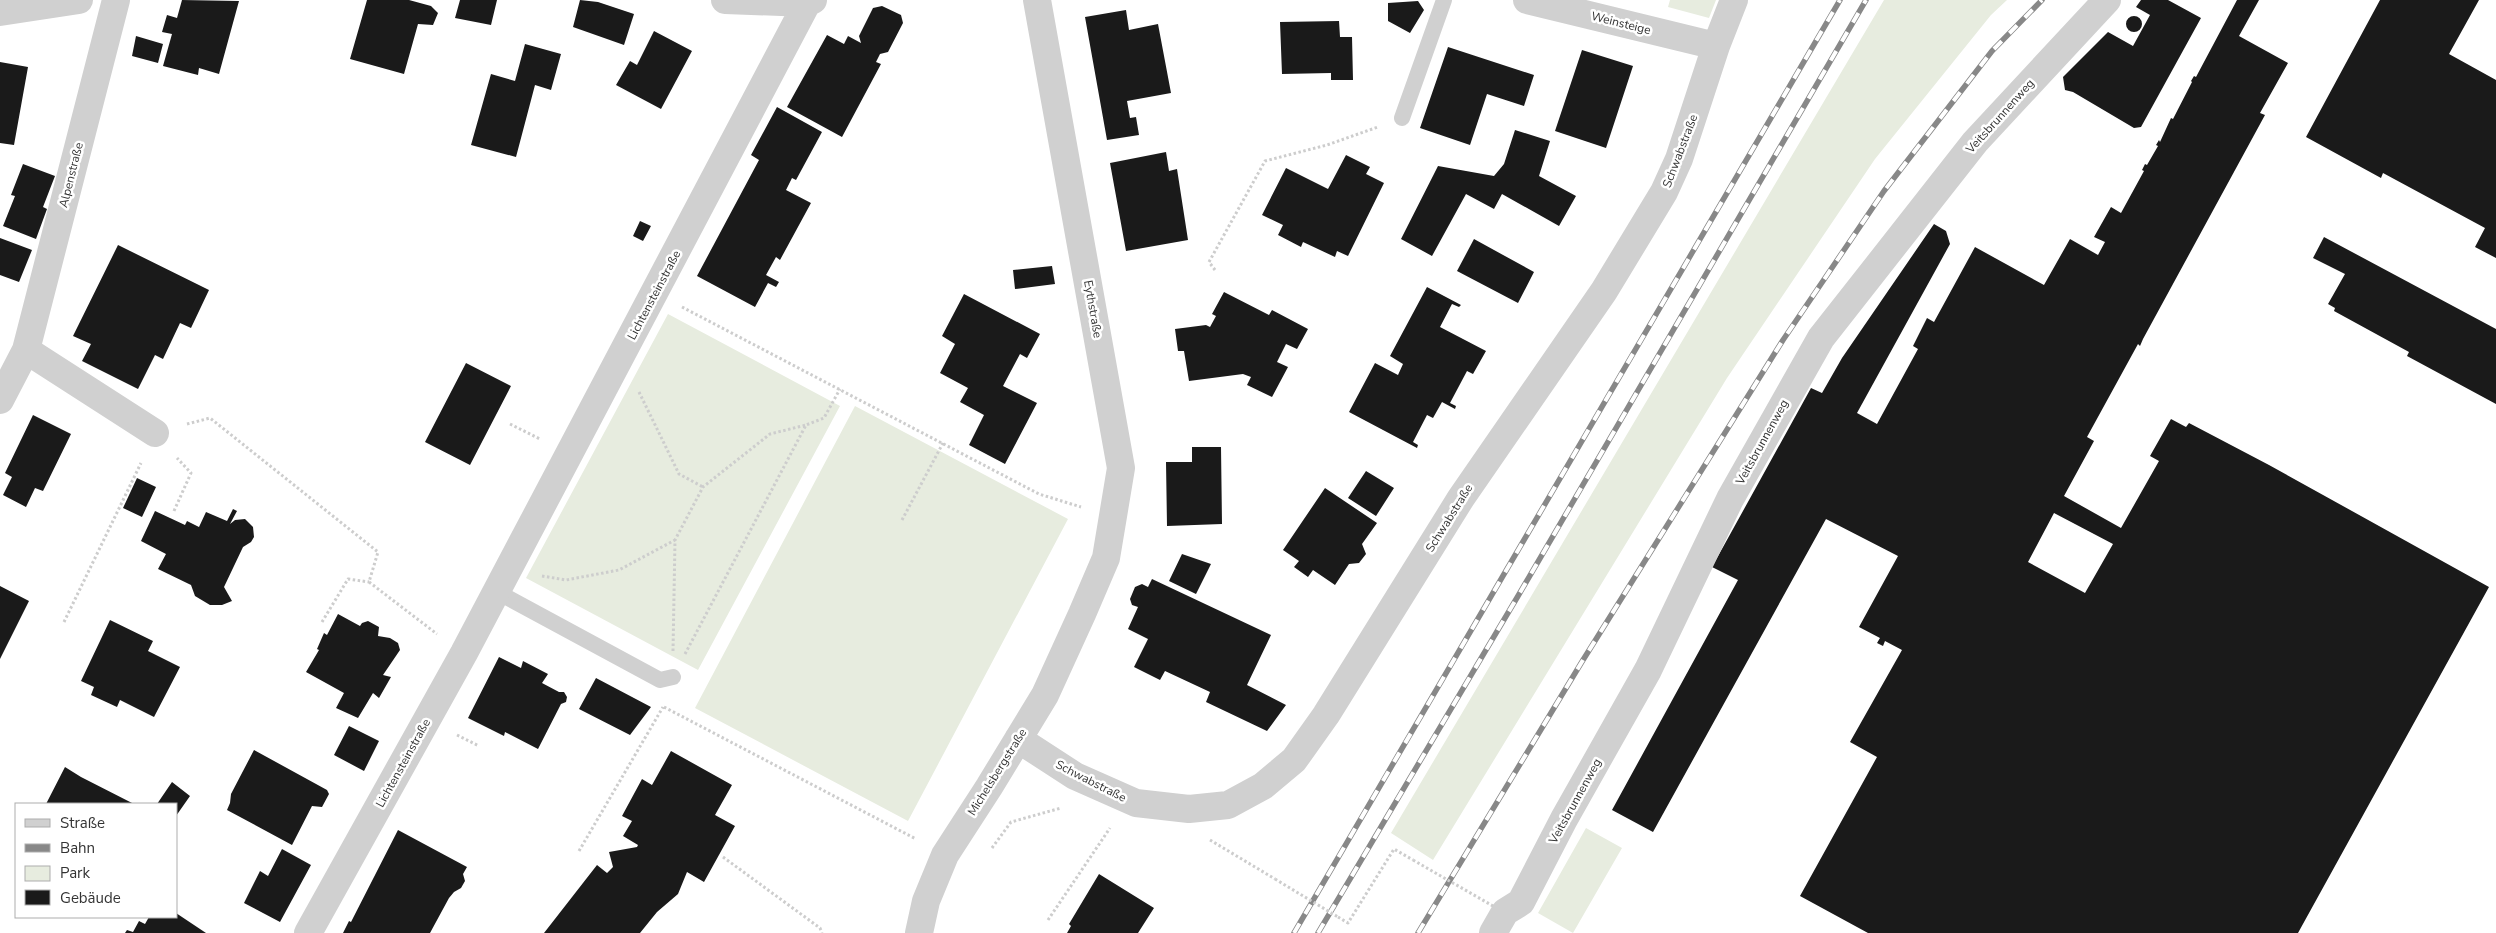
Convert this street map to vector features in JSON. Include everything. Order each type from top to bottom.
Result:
[{"type":"street","points":[[0,12],[79,0]]},
{"type":"street","name":"Alpenstraße","points":[[0,400],[26,350],[116,0]]},
{"type":"street","points":[[725,0],[810,1]]},
{"type":"street","name":"Eythstraße","points":[[1037,0],[1121,468],[1106,558],[1082,614]]},
{"type":"street","name":"Weinsteige","points":[[1527,0],[1716,46]]},
{"type":"street","name":"Schwabstraße","points":[[1018,739],[1075,776],[1136,803],[1189,809],[1228,804],[1263,786],[1294,760],[1326,715],[1461,498],[1604,291],[1664,192],[1679,160],[1716,46],[1734,0]]},
{"type":"street","name":"Veitsbrunnenweg","points":[[1493,933],[1505,912],[1521,902],[1564,819],[1648,670],[1730,499],[1821,338],[1976,142],[2107,0]]},
{"type":"street","name":"Lichtensteinstraße","points":[[308,933],[464,653],[810,1]]},
{"type":"street","points":[[26,350],[155,433]]},
{"type":"street","name":"Michelsbergstraße","points":[[919,933],[926,901],[945,854],[1045,694],[1082,614]]},
{"type":"lane","points":[[1402,118],[1444,0]]},
{"type":"lane","points":[[502,581],[667,678]]},
{"type":"path","points":[[1214,270],[1209,262],[1265,161],[1327,145],[1402,118]]},
{"type":"path","points":[[655,293],[1040,494],[1114,517]]},
{"type":"path","points":[[622,356],[678,474],[703,487]]},
{"type":"path","points":[[579,850],[663,707],[667,678],[675,540],[703,487],[770,434],[824,418],[840,389]]},
{"type":"path","points":[[64,622],[155,433],[210,418],[378,552],[370,582]]},
{"type":"path","points":[[667,678],[806,424]]},
{"type":"path","points":[[155,433],[190,473],[174,511]]},
{"type":"path","points":[[902,520],[943,443]]},
{"type":"path","points":[[502,581],[566,580],[619,570],[675,540]]},
{"type":"path","points":[[322,622],[348,579],[370,582],[464,653]]},
{"type":"path","points":[[663,707],[908,835]]},
{"type":"path","points":[[1048,920],[1112,825]]},
{"type":"path","points":[[1209,840],[1348,923],[1394,849],[1493,906]]},
{"type":"path","points":[[723,856],[820,928],[822,933]]},
{"type":"green space","points":[[1670,0],[1716,0],[1709,18],[1668,7]]},
{"type":"green space","points":[[1884,0],[2007,0],[1991,15],[1875,159],[1727,378],[1433,860],[1391,833]]},
{"type":"green space","points":[[668,314],[840,406],[698,670],[526,578]]},
{"type":"green space","points":[[855,406],[1068,519],[908,821],[695,708]]},
{"type":"green space","points":[[1586,828],[1622,848],[1573,933],[1538,913]]},
{"type":"building","points":[[182,0],[239,1],[219,74],[199,68],[198,75],[163,66],[172,34],[162,32],[167,15],[177,18]]},
{"type":"building","points":[[367,0],[409,0],[431,6],[438,13],[433,25],[418,24],[404,74],[350,59]]},
{"type":"building","points":[[460,0],[497,0],[491,25],[455,18]]},
{"type":"building","points":[[580,0],[598,2],[634,14],[624,45],[573,27]]},
{"type":"building","points":[[2141,0],[2168,0],[2201,18],[2141,127],[2134,128],[2073,92],[2065,90],[2063,77],[2108,32],[2133,46],[2150,15],[2136,7]]},
{"type":"building","points":[[2237,0],[2259,0],[2239,36],[2288,63],[2260,113],[2265,115],[2140,346],[2138,344],[2087,437],[2094,441],[2064,496],[2121,528],[2159,461],[2150,456],[2171,419],[2186,427],[2189,423],[2269,465],[2489,587],[2298,933],[1868,933],[1800,896],[1877,757],[1850,742],[1902,650],[1885,641],[1883,646],[1877,643],[1880,638],[1859,627],[1898,556],[1826,519],[1653,832],[1612,810],[1738,580],[1712,567],[1811,388],[1822,393],[1842,358],[1934,224],[1946,231],[1950,244],[1857,413],[1877,424],[1918,349],[1913,346],[1927,318],[1934,322],[1975,247],[2044,285],[2070,239],[2098,255],[2105,242],[2094,237],[2111,207],[2121,213],[2144,171],[2142,170],[2145,164],[2147,165],[2158,146],[2156,145],[2159,140],[2160,142],[2171,118],[2173,119],[2191,81],[2194,76],[2196,77]],"holes":[[[2054,513],[2113,544],[2085,593],[2028,562]]]},
{"type":"building","points":[[2380,0],[2479,0],[2449,54],[2496,80],[2496,258],[2475,247],[2485,228],[2383,173],[2381,178],[2306,137]]},
{"type":"building","points":[[1418,1],[1424,10],[1410,33],[1388,21],[1388,3]]},
{"type":"building","points":[[882,6],[901,15],[903,23],[888,52],[880,54],[876,62],[881,64],[842,137],[787,107],[827,35],[844,44],[848,36],[861,43],[859,36],[873,8]]},
{"type":"building","points":[[1126,10],[1129,30],[1158,24],[1171,93],[1127,101],[1130,118],[1136,117],[1139,135],[1107,140],[1085,17]]},
{"type":"building","points":[[2134,16],[2140,18],[2142,24],[2140,30],[2134,32],[2128,30],[2126,24],[2128,18]]},
{"type":"building","points":[[1339,21],[1340,37],[1352,37],[1353,80],[1331,80],[1331,73],[1282,74],[1280,22]]},
{"type":"building","points":[[654,31],[692,51],[661,109],[616,85],[630,61],[637,65]]},
{"type":"building","points":[[136,36],[163,44],[158,63],[132,56]]},
{"type":"building","points":[[525,44],[561,54],[551,90],[535,85],[516,157],[471,145],[491,74],[515,81]]},
{"type":"building","points":[[1448,47],[1534,75],[1524,106],[1487,94],[1470,145],[1420,128]]},
{"type":"building","points":[[1582,50],[1633,66],[1606,148],[1555,131]]},
{"type":"building","points":[[0,62],[28,67],[14,145],[0,143]]},
{"type":"building","points":[[777,107],[822,132],[796,180],[792,178],[786,190],[811,203],[780,260],[776,257],[766,275],[779,282],[776,287],[768,283],[755,307],[697,276],[759,160],[751,155]]},
{"type":"building","points":[[1515,130],[1550,141],[1539,176],[1576,196],[1559,226],[1502,194],[1494,209],[1466,194],[1432,256],[1401,239],[1438,166],[1494,176],[1504,164]]},
{"type":"building","points":[[1166,152],[1169,171],[1177,169],[1188,240],[1126,251],[1110,163]]},
{"type":"building","points":[[1346,155],[1370,167],[1366,174],[1384,183],[1348,256],[1337,251],[1335,257],[1303,242],[1301,247],[1278,235],[1283,225],[1262,215],[1286,168],[1328,189]]},
{"type":"building","points":[[23,164],[55,176],[43,207],[47,209],[36,239],[3,226],[15,196],[11,195]]},
{"type":"building","points":[[640,221],[651,226],[643,241],[633,236]]},
{"type":"building","points":[[2324,237],[2496,329],[2496,404],[2407,356],[2409,352],[2334,311],[2335,308],[2328,304],[2345,274],[2313,258]]},
{"type":"building","points":[[0,238],[32,250],[19,282],[0,275]]},
{"type":"building","points":[[1474,239],[1534,272],[1518,303],[1457,271]]},
{"type":"building","points":[[118,245],[209,290],[191,328],[180,323],[163,359],[155,355],[138,389],[82,361],[91,344],[73,336]]},
{"type":"building","points":[[1052,266],[1055,284],[1015,289],[1013,270]]},
{"type":"building","points":[[1427,287],[1461,305],[1459,307],[1452,304],[1440,327],[1486,351],[1473,374],[1467,371],[1450,403],[1456,406],[1455,409],[1442,402],[1433,418],[1427,415],[1413,442],[1418,445],[1417,448],[1349,412],[1375,363],[1398,375],[1403,364],[1390,356]]},
{"type":"building","points":[[1224,292],[1269,315],[1272,310],[1308,329],[1297,349],[1286,344],[1277,362],[1288,367],[1272,397],[1247,385],[1251,377],[1243,374],[1189,381],[1184,351],[1178,351],[1175,329],[1206,325],[1210,327],[1216,316],[1212,314]]},
{"type":"building","points":[[964,294],[1040,334],[1027,358],[1020,354],[1003,386],[1037,403],[1005,464],[969,445],[984,415],[960,402],[968,388],[940,373],[955,344],[942,336]]},
{"type":"building","points":[[466,363],[511,386],[470,465],[425,442]]},
{"type":"building","points":[[33,415],[71,434],[43,491],[35,488],[26,507],[3,495],[12,477],[5,473]]},
{"type":"building","points":[[1192,447],[1221,447],[1222,524],[1167,526],[1166,462],[1192,462]]},
{"type":"building","points":[[1366,471],[1394,488],[1376,516],[1348,498]]},
{"type":"building","points":[[137,478],[156,487],[142,517],[123,508]]},
{"type":"building","points":[[1325,488],[1377,523],[1362,544],[1366,554],[1359,563],[1349,564],[1335,585],[1313,570],[1308,577],[1294,567],[1299,561],[1283,550]]},
{"type":"building","points":[[233,509],[237,511],[230,524],[235,520],[245,519],[253,527],[254,537],[251,542],[243,547],[224,587],[232,601],[222,605],[210,605],[195,596],[191,585],[158,569],[166,554],[141,541],[155,511],[185,525],[187,521],[199,527],[206,512],[227,521]]},
{"type":"building","points":[[1182,554],[1211,564],[1196,594],[1169,581]]},
{"type":"building","points":[[1152,579],[1271,635],[1247,685],[1286,705],[1267,731],[1206,702],[1210,692],[1165,671],[1160,680],[1134,667],[1148,639],[1128,629],[1138,607],[1132,605],[1130,599],[1135,587],[1142,584],[1148,587]]},
{"type":"building","points":[[0,586],[29,601],[0,659]]},
{"type":"building","points":[[338,614],[360,626],[368,621],[379,627],[378,636],[390,638],[398,643],[400,650],[383,675],[391,677],[379,698],[373,693],[358,718],[336,708],[344,693],[306,672],[319,650],[317,649],[324,633],[327,635]]},
{"type":"building","points":[[110,620],[153,641],[148,651],[180,667],[154,717],[120,700],[117,707],[91,695],[94,687],[81,681]]},
{"type":"building","points":[[499,657],[521,668],[523,661],[548,674],[542,683],[559,692],[564,692],[567,697],[566,702],[561,704],[538,749],[505,732],[504,736],[468,718]]},
{"type":"building","points":[[596,678],[651,707],[630,735],[579,709]]},
{"type":"building","points":[[349,726],[379,741],[364,771],[334,755]]},
{"type":"building","points":[[254,750],[327,790],[329,794],[322,807],[312,806],[292,845],[227,810],[231,794]]},
{"type":"building","points":[[671,751],[732,785],[715,815],[735,826],[704,882],[687,872],[678,894],[657,912],[640,933],[544,933],[597,865],[607,873],[613,867],[609,852],[637,847],[638,845],[623,836],[632,821],[622,816],[642,779],[652,785]]},
{"type":"building","points":[[65,767],[132,803],[47,803]]},
{"type":"building","points":[[172,782],[190,796],[178,813],[178,803],[158,803]]},
{"type":"building","points":[[398,830],[467,867],[463,874],[465,881],[461,888],[449,898],[430,933],[343,933],[349,921],[351,922]]},
{"type":"building","points":[[282,849],[311,865],[280,922],[244,903],[260,871],[268,876]]},
{"type":"building","points":[[1099,874],[1154,908],[1138,933],[1067,933],[1071,926],[1069,924]]},
{"type":"building","points":[[178,914],[206,933],[125,933],[127,930],[133,932],[139,921],[145,924],[148,918],[178,918]]},
{"type":"railway","points":[[1294,933],[1840,0]]},
{"type":"railway","points":[[1318,933],[1518,596],[1866,0]]},
{"type":"railway","points":[[1418,933],[1583,660],[1783,340],[1884,191],[1992,51],[2042,0]]}]
